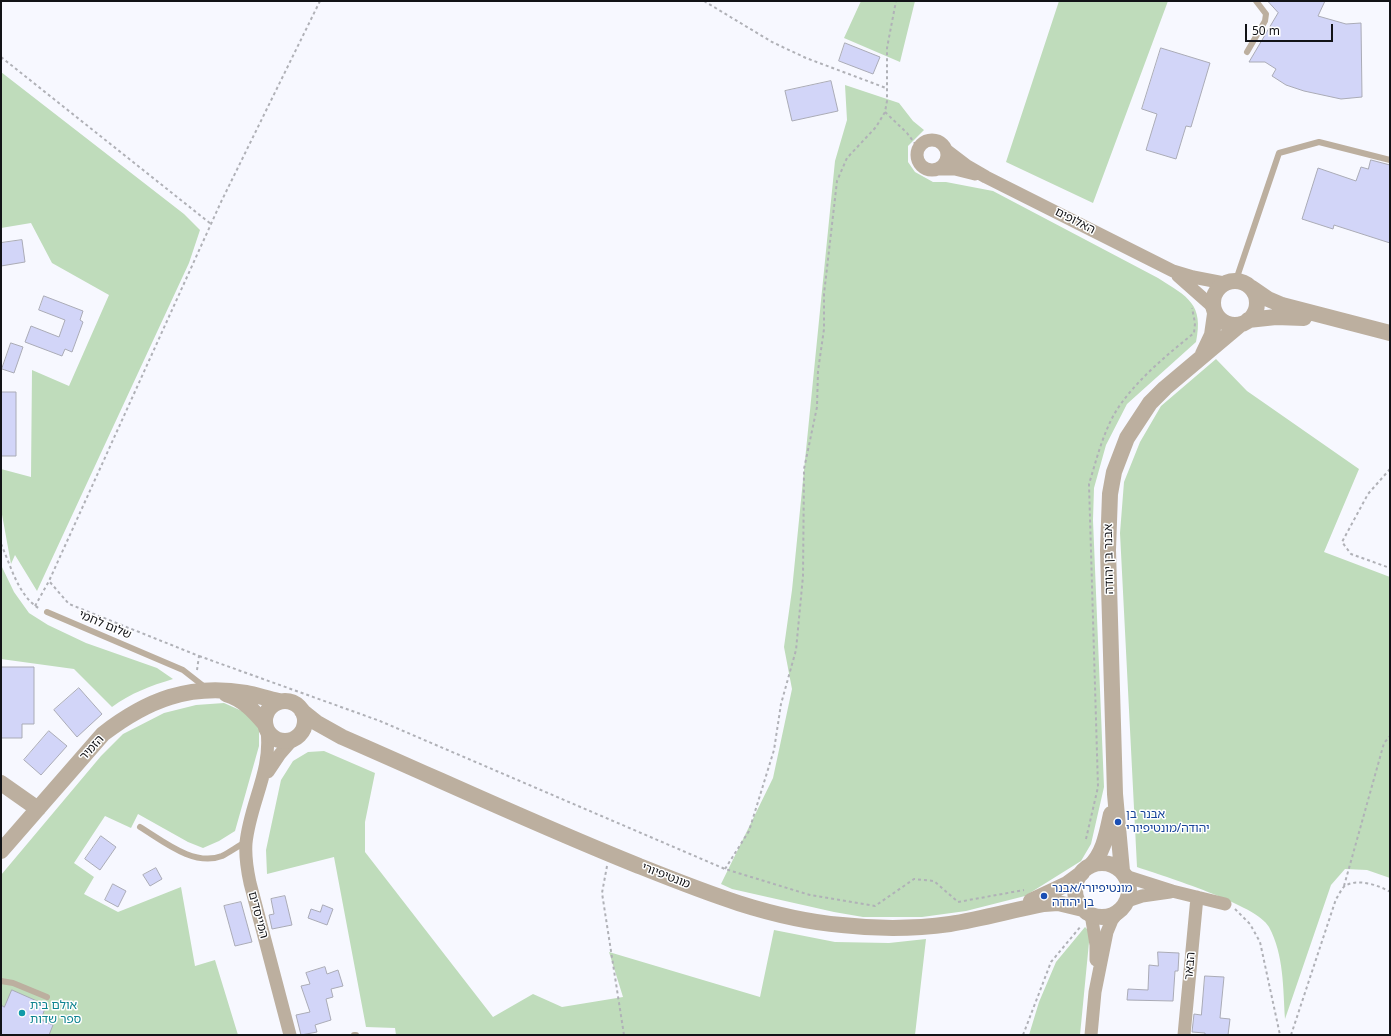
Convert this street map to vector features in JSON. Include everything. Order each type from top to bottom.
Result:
[{"type":"street","points":[[930,141],[940,143],[946,150],[947,155],[945,164],[938,169],[933,170],[924,167],[918,159],[919,149],[922,145],[930,141]]},
{"type":"street","name":"האלופים","points":[[946,150],[967,166],[986,177],[1163,266],[1193,277],[1230,282]]},
{"type":"street","name":"האלופים","points":[[938,169],[955,169],[986,177]]},
{"type":"street","name":"האלופים","points":[[1163,266],[1188,283],[1214,310]]},
{"type":"street","points":[[1346,322],[1276,317],[1227,324],[1214,310],[1215,293],[1230,282],[1242,282],[1268,299],[1282,305],[1390,333]]},
{"type":"street","points":[[1245,322],[1256,309],[1257,302],[1252,288]]},
{"type":"street","name":"אבנר בן יהודה","points":[[1201,357],[1212,335],[1214,310]]},
{"type":"street","name":"אבנר בן יהודה","points":[[1123,873],[1115,794],[1108,550],[1110,494],[1120,454],[1138,419],[1150,403],[1201,357],[1245,322]]},
{"type":"street","name":"הזמיר","points":[[1,851],[103,734],[124,718],[172,695],[194,691],[211,690],[247,693],[279,701]]},
{"type":"street","name":"הזמיר","points":[[211,690],[240,700],[254,710],[266,727]]},
{"type":"street","points":[[279,701],[292,702],[302,710],[304,722],[297,736],[288,740],[276,739],[266,727],[266,712],[279,701]]},
{"type":"street","name":"מונטיפיורי","points":[[302,710],[317,723],[342,737],[610,855],[730,901],[772,913],[841,925],[916,927],[949,924],[1009,911],[1058,903],[1087,911]]},
{"type":"street","name":"המייסדים","points":[[266,727],[268,756],[246,842],[246,860],[250,883],[290,1035]]},
{"type":"street","name":"מונטיפיורי","points":[[297,736],[316,733],[342,737]]},
{"type":"street","name":"המייסדים","points":[[258,794],[280,754],[297,736]]},
{"type":"street","points":[[1,783],[38,809]]},
{"type":"street","name":"אבנר בן יהודה","points":[[1086,869],[1098,856],[1102,848],[1115,794]]},
{"type":"street","points":[[1091,1035],[1095,992],[1096,945],[1087,911],[1076,894],[1078,879],[1086,869],[1098,863],[1106,863],[1123,873],[1172,891],[1226,904]]},
{"type":"street","name":"מונטיפיורי","points":[[1009,911],[1053,892],[1086,869]]},
{"type":"street","points":[[1095,992],[1107,932],[1112,920],[1124,905],[1129,884],[1123,873]]},
{"type":"street","points":[[1087,911],[1107,916],[1142,896],[1172,891]]},
{"type":"street","name":"הבאר","points":[[1184,1035],[1197,897]]},
{"type":"lane","points":[[1247,52],[1265,21],[1266,14],[1256,1]]},
{"type":"lane","points":[[1230,282],[1279,153],[1319,142],[1390,160]]},
{"type":"lane","name":"שלום לחמי","points":[[46,612],[183,670],[211,690]]},
{"type":"lane","points":[[140,827],[192,856],[210,858],[222,856],[246,842]]},
{"type":"lane","points":[[1,981],[13,983],[47,997]]},
{"type":"path","points":[[35,606],[49,581],[211,224],[320,1]]},
{"type":"path","points":[[704,1],[772,42],[806,58],[887,88]]},
{"type":"path","points":[[725,869],[749,831],[774,750],[780,704],[796,650],[803,576],[804,469],[817,407],[818,371],[824,329],[824,294],[837,181],[847,158],[876,127],[885,112],[887,88],[887,48],[896,1]]},
{"type":"path","points":[[1,57],[211,224]]},
{"type":"path","points":[[885,112],[907,133],[919,149]]},
{"type":"path","points":[[1390,469],[1368,494],[1342,542],[1352,554],[1390,568]]},
{"type":"path","points":[[1,544],[21,590],[35,606],[46,612]]},
{"type":"path","points":[[49,581],[69,604],[199,656],[380,721],[725,869],[810,894],[875,906],[914,879],[934,881],[958,902],[1031,888]]},
{"type":"path","points":[[195,680],[199,656]]},
{"type":"path","points":[[1290,1035],[1336,899],[1344,887],[1384,743],[1390,736]]},
{"type":"path","points":[[610,855],[602,893],[624,1035]]},
{"type":"path","points":[[1344,887],[1350,884],[1370,884],[1390,892]]},
{"type":"path","points":[[1226,904],[1235,909],[1250,924],[1260,942],[1280,1035]]},
{"type":"path","points":[[1023,1035],[1051,962],[1087,911]]},
{"type":"green space","points":[[861,1],[915,1],[900,62],[844,38]]},
{"type":"green space","points":[[1059,1],[1168,1],[1093,203],[1006,162]]},
{"type":"green space","points":[[1,72],[184,214],[200,230],[189,263],[37,591],[15,555],[11,564],[1,509],[1,469],[31,477],[32,370],[69,386],[109,295],[52,263],[31,223],[1,228]]},
{"type":"green space","points":[[845,85],[899,103],[913,121],[924,130],[908,146],[908,162],[915,172],[933,182],[946,182],[993,191],[1158,278],[1178,291],[1191,303],[1198,319],[1196,342],[1127,404],[1106,445],[1094,488],[1093,520],[1104,787],[1091,844],[1081,861],[1025,896],[966,911],[922,917],[863,917],[732,889],[721,884],[773,778],[792,689],[784,647],[792,590],[835,161],[847,120]]},
{"type":"green space","points":[[1216,359],[1247,391],[1359,469],[1324,552],[1390,577],[1390,878],[1367,870],[1345,869],[1331,885],[1285,1019],[1282,972],[1278,949],[1269,927],[1261,918],[1209,892],[1137,867],[1120,533],[1124,482],[1140,442],[1161,406]]},
{"type":"green space","points":[[1,565],[14,592],[29,613],[48,625],[86,643],[157,668],[173,679],[141,690],[112,707],[74,669],[1,659]]},
{"type":"green space","points":[[224,703],[251,715],[259,729],[259,746],[235,831],[219,841],[203,848],[188,842],[138,814],[131,828],[105,816],[74,863],[94,877],[84,894],[118,912],[181,887],[195,966],[215,960],[238,1035],[1,1035],[1,875],[101,756],[123,734],[164,713],[196,705]]},
{"type":"green space","points":[[324,751],[375,773],[365,822],[365,852],[493,1017],[533,994],[562,1007],[623,997],[609,952],[760,997],[774,930],[835,942],[889,943],[926,939],[915,1035],[396,1035],[395,1028],[366,1027],[334,857],[267,874],[266,850],[281,780],[293,761],[308,752]]},
{"type":"green space","points":[[1085,927],[1090,932],[1080,1035],[1029,1035],[1039,1002],[1056,962]]},
{"type":"building","points":[[1268,1],[1325,1],[1318,16],[1346,24],[1361,23],[1362,97],[1341,99],[1304,91],[1286,85],[1272,76],[1276,69],[1265,62],[1249,62],[1278,13]]},
{"type":"building","points":[[845,43],[880,57],[873,74],[839,61]]},
{"type":"building","points":[[1161,48],[1210,63],[1191,127],[1186,126],[1176,159],[1146,150],[1157,114],[1142,109]]},
{"type":"building","points":[[831,81],[838,111],[792,121],[785,91]]},
{"type":"building","points":[[1371,160],[1390,165],[1390,243],[1334,225],[1333,229],[1302,219],[1318,168],[1356,181],[1361,167],[1368,169]]},
{"type":"building","points":[[22,240],[25,262],[1,266],[1,243]]},
{"type":"building","points":[[44,296],[83,311],[80,320],[83,322],[72,352],[65,349],[62,356],[25,342],[31,326],[59,337],[65,320],[39,310]]},
{"type":"building","points":[[11,343],[23,347],[14,373],[2,369]]},
{"type":"building","points":[[1,392],[16,392],[16,456],[1,456]]},
{"type":"building","points":[[1,667],[34,667],[34,724],[22,724],[22,738],[1,738]]},
{"type":"building","points":[[79,688],[102,714],[77,737],[54,710]]},
{"type":"building","points":[[49,731],[67,746],[41,775],[24,760]]},
{"type":"building","points":[[101,836],[116,847],[100,870],[85,859]]},
{"type":"building","points":[[156,868],[162,879],[150,886],[143,875]]},
{"type":"building","points":[[113,884],[126,891],[118,907],[105,900]]},
{"type":"building","points":[[285,896],[292,925],[272,929],[269,915],[274,914],[271,899]]},
{"type":"building","points":[[241,902],[252,942],[235,946],[224,906]]},
{"type":"building","points":[[323,905],[333,909],[327,925],[308,918],[311,909],[320,912]]},
{"type":"building","points":[[1158,952],[1179,953],[1178,971],[1175,971],[1173,1001],[1127,1000],[1128,989],[1148,990],[1149,965],[1158,966]]},
{"type":"building","points":[[325,967],[327,974],[338,970],[343,986],[331,989],[333,997],[326,999],[331,1020],[315,1025],[317,1032],[301,1035],[296,1015],[310,1012],[301,986],[310,984],[306,973]]},
{"type":"building","points":[[1205,976],[1224,977],[1220,1018],[1230,1019],[1228,1035],[1205,1035],[1205,1033],[1192,1032],[1194,1014],[1201,1015]]},
{"type":"building","name":"אולם בית ספר שדות","points":[[12,990],[46,1005],[41,1020],[53,1025],[49,1035],[1,1035],[1,1005],[4,1007]]},
{"type":"place","name":"אבנר בן יהודה/מונטיפיורי","points":[[1118,822]]},
{"type":"place","name":"מונטיפיורי/אבנר בן יהודה","points":[[1044,896]]},
{"type":"place","name":"אולם בית ספר שדות","points":[[22,1013]]}]
